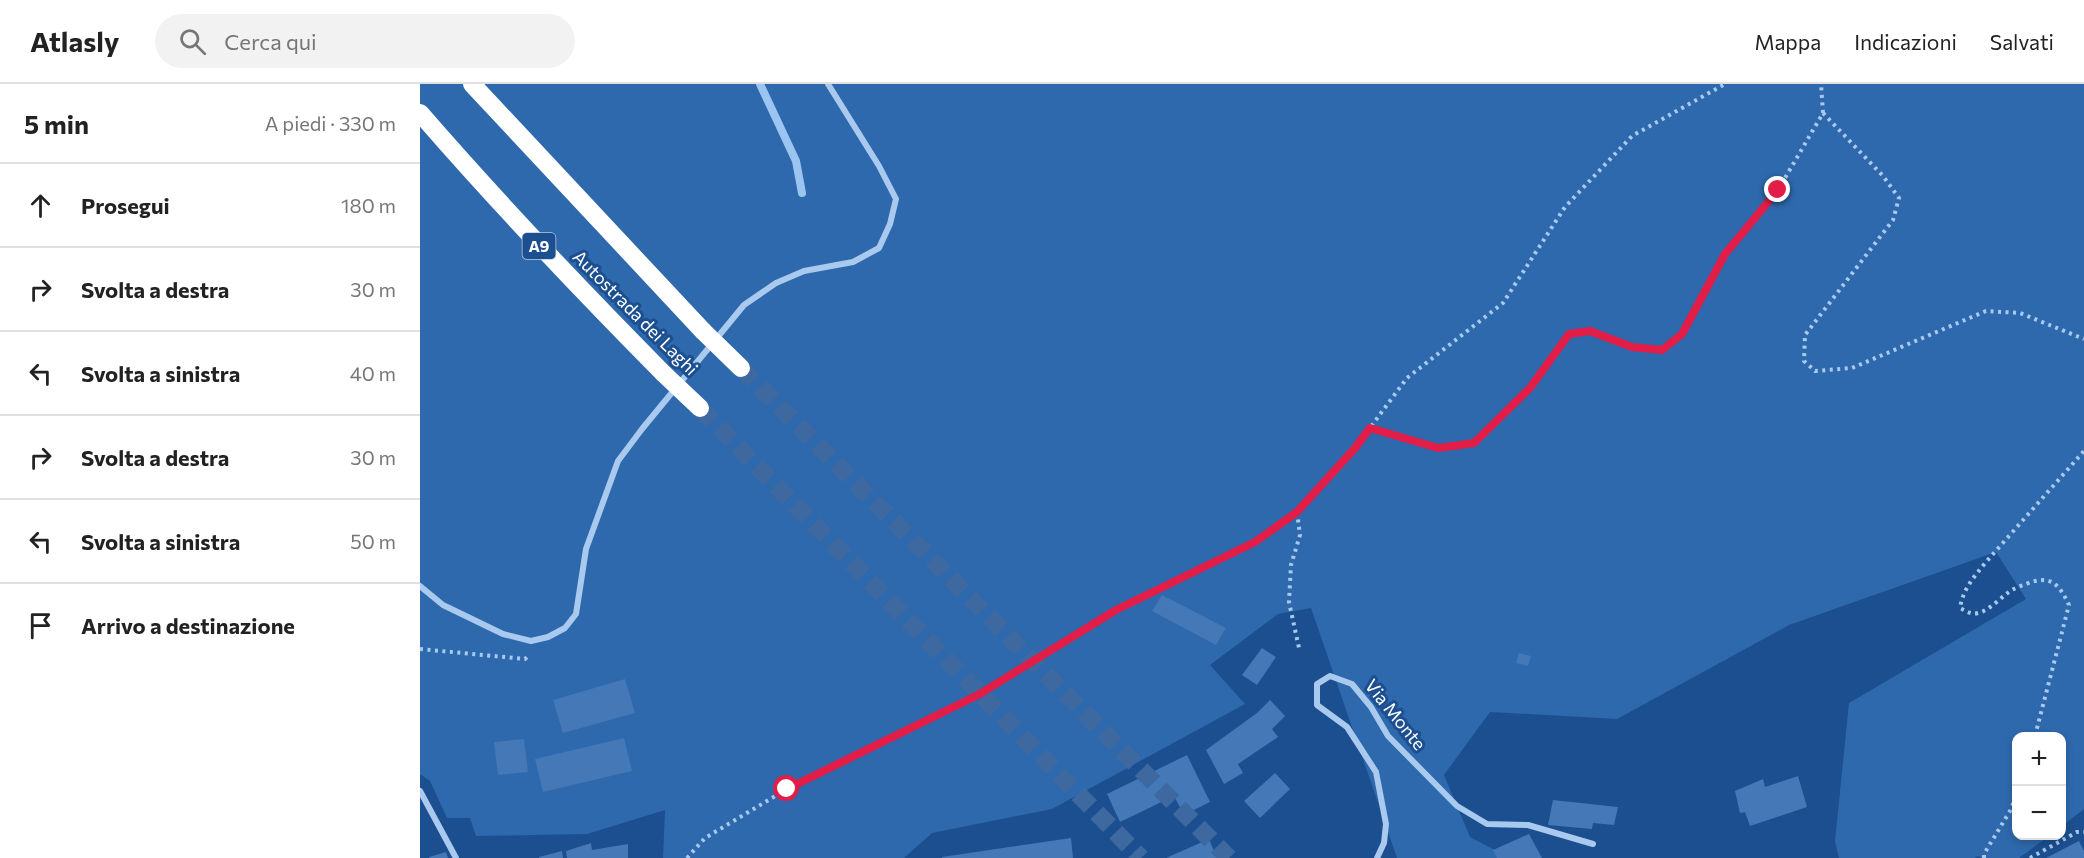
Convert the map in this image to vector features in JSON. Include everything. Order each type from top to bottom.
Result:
[{"type":"highway","name":"Autostrada dei Laghi","points":[[472,84],[703,331],[741,368]]},
{"type":"highway","name":"Autostrada dei Laghi","points":[[420,113],[568,277],[700,408]]},
{"type":"street","points":[[420,586],[443,605],[503,634],[531,641],[548,637],[565,628],[576,614],[586,549],[618,461],[744,305],[776,283],[804,271],[853,262],[879,248],[890,224],[896,199],[879,166],[828,84]]},
{"type":"street","name":"Via Monte","points":[[1377,858],[1384,843],[1386,824],[1376,772],[1347,727],[1317,705],[1317,684],[1330,676],[1352,684],[1371,707],[1388,736],[1457,806],[1487,824],[1528,825],[1593,844]]},
{"type":"street","points":[[420,791],[456,858]]},
{"type":"path","points":[[687,858],[705,838],[787,789],[978,695],[1116,610],[1255,542],[1297,512],[1355,448],[1407,378],[1503,303],[1565,207],[1632,136],[1725,84]]},
{"type":"path","points":[[1370,428],[1438,448],[1474,443],[1530,388],[1569,334],[1590,331],[1632,347],[1662,350],[1682,334],[1725,254],[1778,190],[1823,113],[1821,84]]},
{"type":"path","points":[[1823,113],[1883,176],[1899,198],[1893,220],[1805,335],[1804,361],[1815,371],[1852,368],[1986,311],[2020,313],[2084,339]]},
{"type":"path","points":[[2036,732],[2069,605],[2062,590],[2048,580],[2035,580],[2011,590],[1996,604],[1977,613],[1968,613],[1960,608],[1962,596],[1971,580],[1986,562],[2084,451]]},
{"type":"path","points":[[1297,512],[1300,535],[1291,565],[1289,602],[1299,648]]},
{"type":"path","points":[[420,649],[525,659],[548,637]]},
{"type":"path","points":[[1984,858],[1984,854],[2012,806]]},
{"type":"path","points":[[2030,858],[2077,832],[2084,832]]},
{"type":"shaded area","points":[[420,84],[2084,84],[2084,809],[2066,823],[2066,732],[2012,732],[2012,840],[2044,840],[2019,858],[1982,858],[1978,856],[1975,858],[1839,858],[1835,841],[1849,703],[2026,599],[1996,552],[1789,625],[1617,719],[1490,712],[1444,775],[1470,837],[1510,858],[1397,858],[1311,608],[1278,614],[1210,665],[1245,704],[1052,809],[932,833],[904,858],[663,858],[665,810],[587,834],[476,836],[470,818],[447,818],[430,781],[420,774]]},
{"type":"building","points":[[1162,595],[1226,628],[1216,645],[1152,611]]},
{"type":"building","points":[[1262,648],[1276,657],[1257,685],[1242,675]]},
{"type":"building","points":[[1519,653],[1531,656],[1528,666],[1516,663]]},
{"type":"building","points":[[625,679],[635,713],[563,733],[553,700]]},
{"type":"building","points":[[1270,700],[1285,716],[1272,729],[1278,737],[1238,764],[1243,773],[1224,784],[1206,750],[1257,713]]},
{"type":"building","points":[[624,738],[632,771],[543,792],[535,759]]},
{"type":"building","points":[[524,739],[528,772],[498,775],[494,742]]},
{"type":"building","points":[[1187,755],[1210,802],[1184,815],[1174,796],[1120,822],[1107,794]]},
{"type":"building","points":[[1275,773],[1290,789],[1260,818],[1244,801]]},
{"type":"building","points":[[1798,776],[1807,807],[1750,826],[1745,812],[1740,813],[1735,791],[1763,779],[1765,787]]},
{"type":"building","points":[[1553,800],[1618,807],[1614,825],[1593,823],[1592,829],[1548,825]]},
{"type":"building","points":[[1529,834],[1542,858],[1497,858],[1493,850]]},
{"type":"building","points":[[1071,838],[1073,858],[942,858],[942,857]]},
{"type":"building","points":[[1209,839],[1217,858],[1166,858]]},
{"type":"building","points":[[2079,841],[2084,851],[2084,858],[2046,858]]},
{"type":"building","points":[[591,843],[592,850],[628,844],[628,858],[567,858],[566,851]]},
{"type":"building","points":[[562,851],[563,858],[539,858],[539,857]]},
{"type":"building","points":[[446,852],[448,858],[429,858],[429,857]]},
{"type":"waterway","points":[[760,84],[796,161],[802,193]]},
{"type":"tunnel","points":[[741,368],[1229,858]]},
{"type":"tunnel","points":[[700,408],[1141,858]]},
{"type":"route","points":[[787,789],[978,695],[1116,610],[1255,542],[1297,512],[1370,428],[1438,448],[1474,443],[1530,388],[1569,334],[1590,331],[1632,347],[1662,350],[1682,334],[1725,254],[1778,190]]}]
